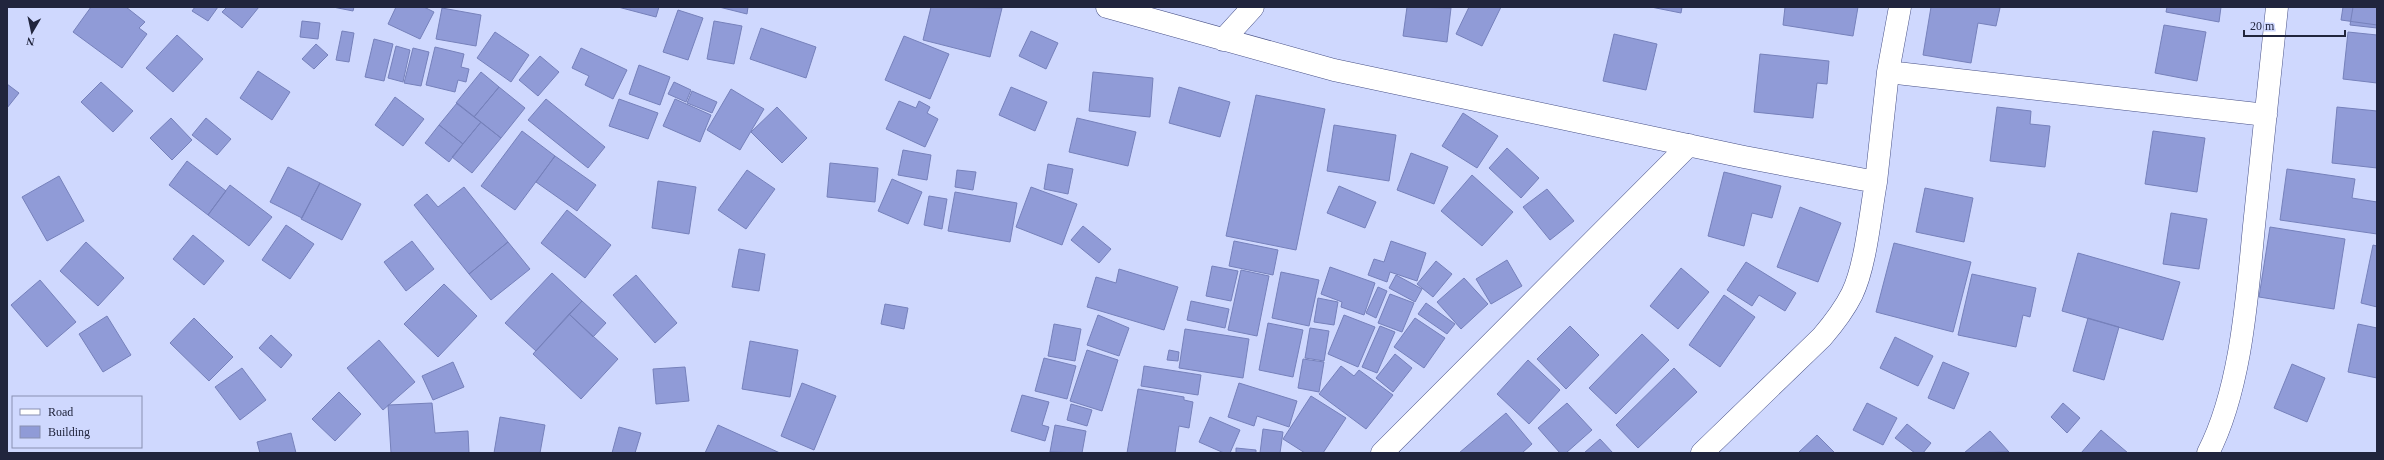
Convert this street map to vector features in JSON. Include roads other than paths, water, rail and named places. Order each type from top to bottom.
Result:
[{"type":"street","points":[[1107,7],[1334,70],[1689,145],[1876,182]]},
{"type":"street","points":[[1223,40],[1253,7]]},
{"type":"street","points":[[1702,453],[1822,337],[1839,317],[1853,293],[1860,273],[1876,182],[1888,72],[1900,7]]},
{"type":"street","points":[[2208,453],[2219,433],[2234,378],[2248,286],[2277,7]]},
{"type":"street","points":[[1888,72],[2266,114]]},
{"type":"street","points":[[1382,453],[1689,145]]}]
